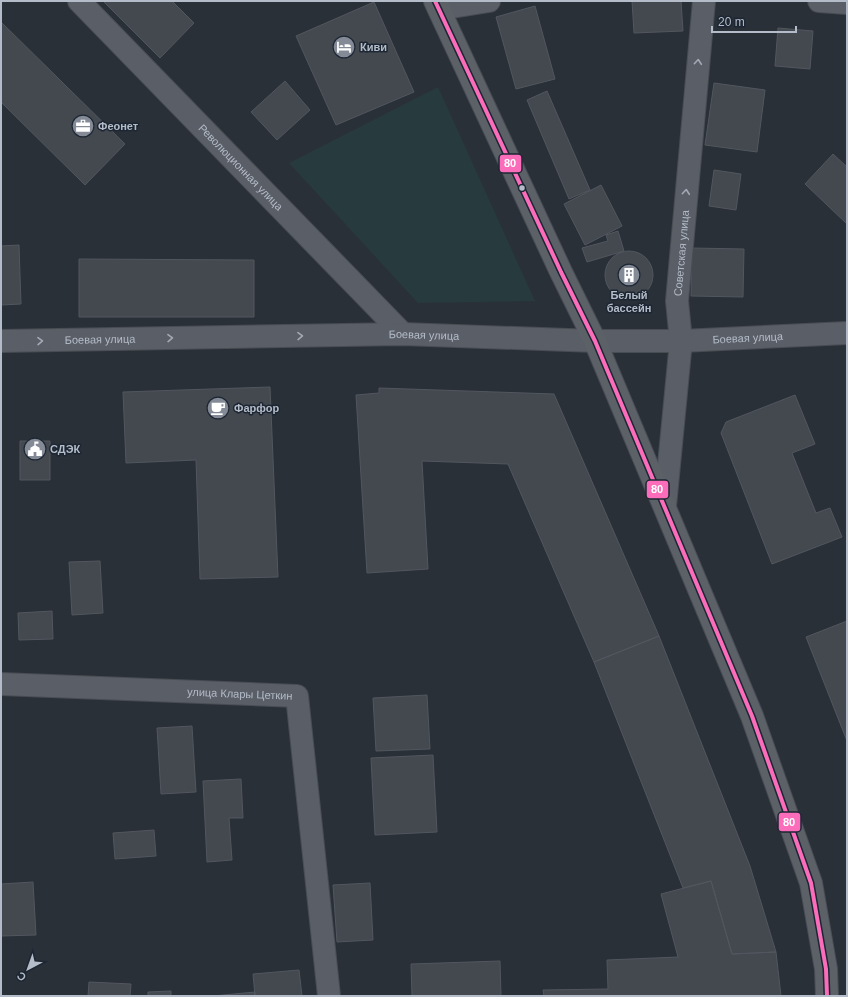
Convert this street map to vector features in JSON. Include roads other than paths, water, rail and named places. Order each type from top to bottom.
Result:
[{"type":"main road","points":[[437,5],[561,272],[595,341],[752,716],[811,883],[826,969],[827,996]]},
{"type":"street","name":"Революционная улица","points":[[79,1],[403,334]]},
{"type":"street","points":[[437,5],[488,1]]},
{"type":"street","name":"Советская улица","points":[[665,506],[681,341],[677,300],[704,1]]},
{"type":"street","points":[[819,1],[847,3]]},
{"type":"street","name":"Боевая улица","points":[[1,341],[403,334],[595,341],[681,341],[847,333]]},
{"type":"street","name":"улица Клары Цеткин","points":[[1,684],[297,696],[329,996]]},
{"type":"place","name":"Киви","points":[[344,47]]},
{"type":"place","name":"Феонет","points":[[83,126]]},
{"type":"place","name":"Белый баcсейн","points":[[629,275]]},
{"type":"place","name":"Фарфор","points":[[218,408]]},
{"type":"place","name":"СДЭК","points":[[35,449]]}]
